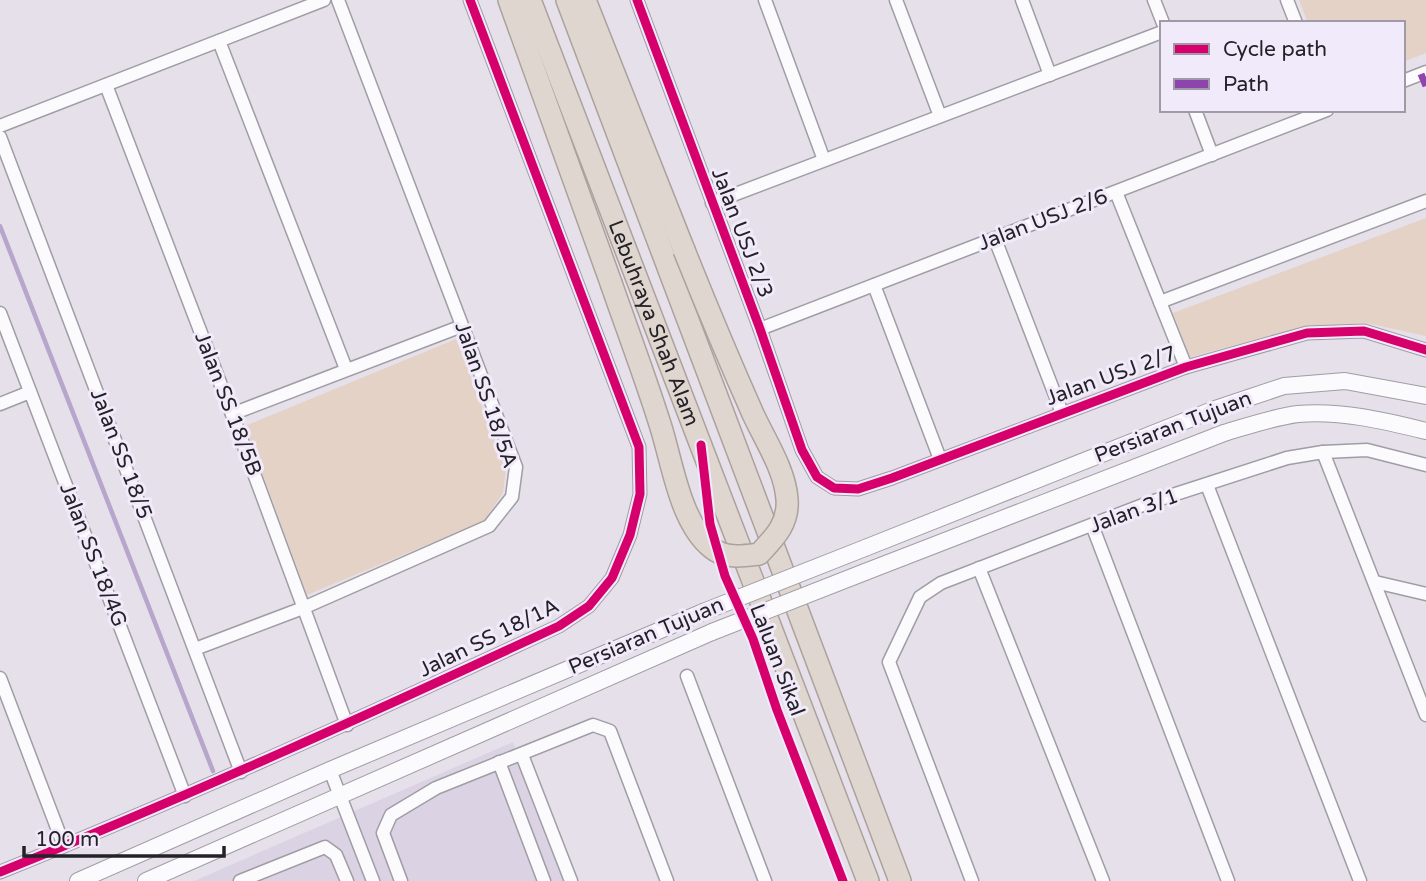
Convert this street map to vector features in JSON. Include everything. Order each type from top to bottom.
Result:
[{"type":"highway","points":[[509,0],[611,283],[660,423],[677,485],[695,531],[713,550],[732,557],[759,554],[777,535],[785,521],[787,499],[782,477],[727,356],[585,0]]},
{"type":"highway","name":"Lebuhraya Shah Alam","points":[[530,0],[868,881]]},
{"type":"highway","name":"Lebuhraya Shah Alam","points":[[567,0],[900,881]]},
{"type":"main road","name":"Persiaran Tujuan","points":[[78,881],[330,770],[703,612],[1215,409],[1284,386],[1345,381],[1426,396]]},
{"type":"main road","name":"Persiaran Tujuan","points":[[146,881],[712,632],[1224,433],[1297,415],[1322,414],[1353,416],[1426,431]]},
{"type":"street","points":[[0,126],[324,0]]},
{"type":"street","name":"Jalan SS 18/5A","points":[[195,649],[303,608],[489,526],[512,497],[516,467],[338,0]]},
{"type":"street","name":"Jalan SS 18/1A","points":[[0,872],[242,772],[559,626],[589,606],[612,578],[630,535],[640,494],[639,447],[470,0]]},
{"type":"street","name":"Jalan USJ 2/3","points":[[637,0],[760,329],[802,450],[817,477]]},
{"type":"street","points":[[765,0],[824,160]]},
{"type":"street","points":[[896,0],[940,116]]},
{"type":"street","points":[[1022,0],[1050,75]]},
{"type":"street","points":[[1154,0],[1162,21]]},
{"type":"street","points":[[1287,0],[1295,21]]},
{"type":"street","points":[[712,203],[1160,33]]},
{"type":"street","points":[[219,41],[346,369]]},
{"type":"street","points":[[1405,80],[1426,72]]},
{"type":"street","name":"Jalan SS 18/5B","points":[[106,85],[347,725]]},
{"type":"street","points":[[1196,112],[1212,155]]},
{"type":"street","name":"Jalan USJ 2/6","points":[[760,329],[1322,112]]},
{"type":"street","name":"Jalan SS 18/5","points":[[0,137],[242,772]]},
{"type":"street","points":[[1116,192],[1186,367]]},
{"type":"street","points":[[1160,302],[1426,201]]},
{"type":"street","points":[[995,239],[1062,413]]},
{"type":"street","points":[[874,285],[940,459]]},
{"type":"street","name":"Jalan SS 18/4G","points":[[0,313],[185,796]]},
{"type":"street","points":[[232,414],[463,326]]},
{"type":"street","name":"Jalan USJ 2/7","points":[[817,477],[834,488],[858,489],[1186,367],[1307,333],[1364,331],[1426,350]]},
{"type":"street","points":[[0,404],[30,392]]},
{"type":"street","name":"Jalan 3/1","points":[[972,881],[889,662],[912,608],[920,597],[941,583],[1148,503],[1287,458],[1323,452],[1367,450],[1426,465]]},
{"type":"street","points":[[1323,452],[1426,715]]},
{"type":"street","points":[[1207,485],[1360,881]]},
{"type":"street","points":[[1092,526],[1228,881]]},
{"type":"street","points":[[979,568],[1103,881]]},
{"type":"street","points":[[1375,582],[1426,594]]},
{"type":"street","points":[[687,676],[765,881]]},
{"type":"street","points":[[0,678],[64,846]]},
{"type":"street","points":[[401,881],[383,833],[391,815],[436,788],[593,725],[610,731],[667,881]]},
{"type":"street","points":[[522,755],[571,881]]},
{"type":"street","points":[[499,762],[544,881]]},
{"type":"street","points":[[330,770],[373,881]]},
{"type":"street","points":[[240,881],[270,875],[325,847],[337,855],[346,881]]},
{"type":"shaded area","points":[[1299,0],[1426,0],[1426,53],[1405,61],[1405,21],[1307,21]]},
{"type":"shaded area","points":[[1426,218],[1426,336],[1366,323],[1303,327],[1190,357],[1173,313]]},
{"type":"shaded area","points":[[456,339],[506,469],[503,493],[484,521],[307,595],[245,426]]},
{"type":"shaded area","points":[[513,742],[567,881],[194,881]]},
{"type":"waterway","points":[[0,226],[213,771]]},
{"type":"marked path","points":[[1421,74],[1426,86]]},
{"type":"cycle path","points":[[0,872],[281,753],[559,626],[589,606],[612,578],[630,535],[640,494],[639,447],[470,0]]},
{"type":"cycle path","points":[[637,0],[760,329],[802,450],[817,477],[834,488],[858,489],[892,478],[1186,367],[1307,333],[1364,331],[1426,350]]},
{"type":"cycle path","name":"Laluan Sikal","points":[[701,445],[710,524],[725,576],[753,639],[777,710],[843,881]]}]
